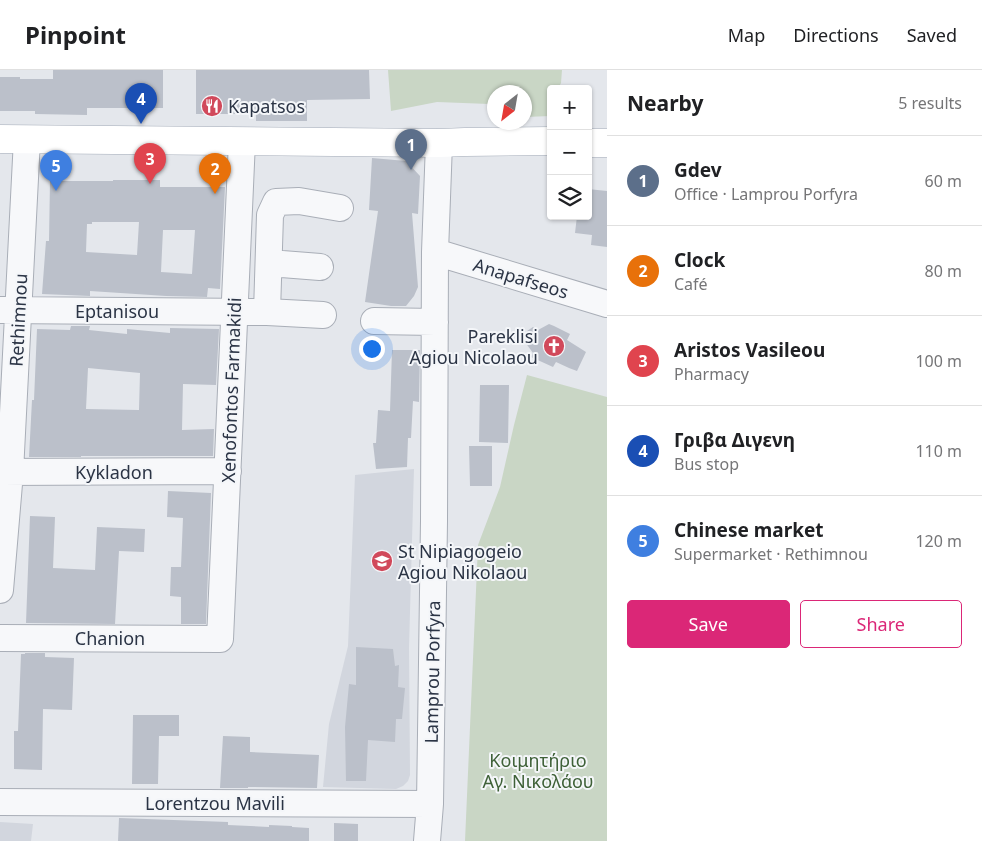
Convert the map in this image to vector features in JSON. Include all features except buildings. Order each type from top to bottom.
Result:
[{"type":"main road","points":[[0,139],[439,143],[547,141]]},
{"type":"main road","points":[[592,142],[607,143]]},
{"type":"street","name":"Rethimnou","points":[[0,590],[9,310],[27,139]]},
{"type":"street","name":"Xenofontos Farmakidi","points":[[220,639],[242,141]]},
{"type":"street","name":"Lamprou Porfyra","points":[[427,841],[430,804],[435,252],[439,143]]},
{"type":"street","points":[[268,312],[270,215],[276,202],[299,201],[340,208]]},
{"type":"street","name":"Anapafseos","points":[[435,252],[607,304]]},
{"type":"street","points":[[269,263],[320,266]]},
{"type":"street","name":"Eptanisou","points":[[9,310],[268,312],[323,315]]},
{"type":"street","points":[[374,321],[435,322]]},
{"type":"street","name":"Kykladon","points":[[5,472],[228,471]]},
{"type":"street","name":"Chanion","points":[[0,638],[220,639]]},
{"type":"street","name":"Lorentzou Mavili","points":[[0,802],[430,804]]},
{"type":"shaded area","name":"St Nipiagogeio Agiou Nikolaou","points":[[414,469],[409,648],[410,775],[408,781],[403,786],[396,789],[323,787],[329,724],[348,646],[355,475]]},
{"type":"shaded area","points":[[0,822],[33,824],[31,841],[0,841]]},
{"type":"green space","points":[[388,70],[562,70],[560,85],[547,85],[547,116],[532,117],[532,85],[487,85],[487,104],[437,102],[391,111]]},
{"type":"green space","name":"Κοιμητήριο Αγ. Νικολάου","points":[[527,375],[607,397],[607,841],[465,841],[478,545],[500,487]]},
{"type":"place","name":"Kapatsos","points":[[212,106]]},
{"type":"place","name":"Γριβα Διγενη","points":[[141,124]]},
{"type":"place","name":"Gdev","points":[[411,170]]},
{"type":"place","name":"Aristos Vasileou","points":[[150,184]]},
{"type":"place","name":"Chinese market","points":[[56,191]]},
{"type":"place","name":"Clock","points":[[215,194]]},
{"type":"place","name":"Pareklisi Agiou Nicolaou","points":[[554,346]]},
{"type":"place","name":"St Nipiagogeio Agiou Nikolaou","points":[[382,561]]}]
